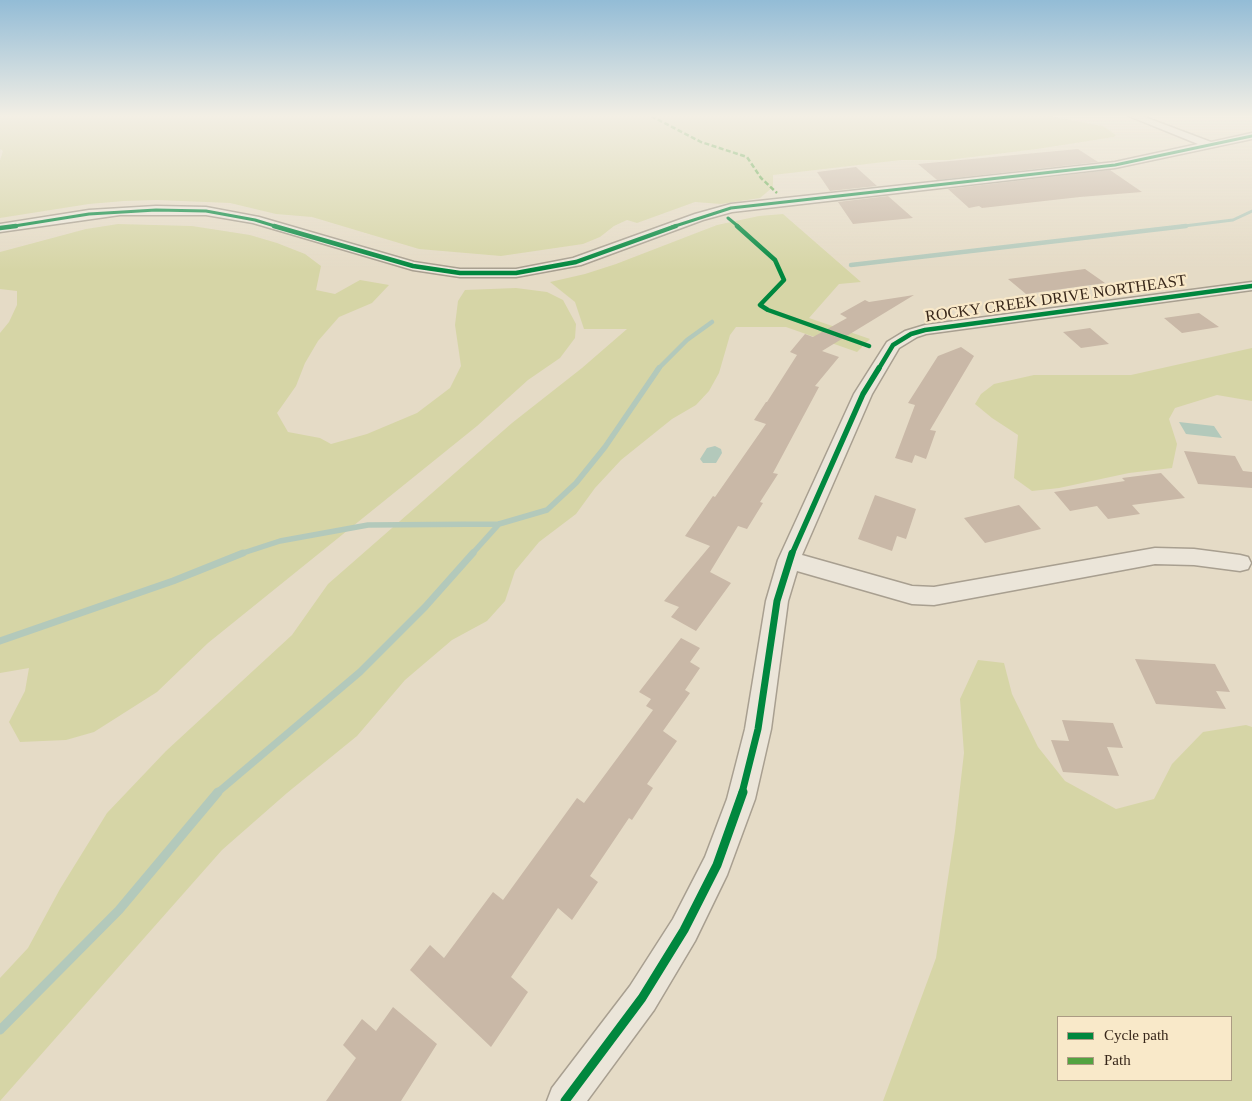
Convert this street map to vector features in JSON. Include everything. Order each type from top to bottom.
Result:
[{"type":"street","points":[[0,228],[88,214],[120,211],[206,211],[255,220],[380,258],[423,268],[460,273],[516,273],[576,262],[699,216],[731,208],[1098,167]]},
{"type":"street","name":"ROCKY CREEK DRIVE NORTHEAST","points":[[565,1101],[642,998],[684,930],[717,865],[741,799],[758,729],[776,601],[789,560],[862,394],[893,345],[902,338],[925,330],[1252,286]]},
{"type":"street","points":[[789,560],[912,595],[934,596],[1156,556],[1194,557],[1240,563]]},
{"type":"green space","points":[[0,167],[838,167],[773,175],[773,187],[760,198],[721,204],[695,202],[637,223],[627,220],[614,226],[600,237],[583,244],[501,256],[419,249],[312,217],[276,214],[230,203],[157,200],[124,201],[89,204],[0,218]]},
{"type":"green space","points":[[783,214],[861,282],[839,284],[809,318],[870,339],[857,352],[786,327],[736,327],[730,335],[719,373],[709,391],[696,405],[672,419],[621,460],[595,488],[576,514],[539,542],[515,571],[505,601],[487,621],[452,640],[405,680],[357,736],[287,793],[222,850],[0,1101],[0,978],[28,948],[60,889],[107,813],[166,751],[292,635],[328,584],[512,423],[582,368],[627,329],[584,329],[575,302],[550,282],[616,264],[717,225],[759,216]]},
{"type":"green space","points":[[118,224],[192,226],[250,235],[277,243],[305,254],[321,266],[316,290],[335,294],[360,280],[389,285],[372,303],[339,317],[318,341],[305,363],[296,386],[277,413],[288,432],[320,438],[331,444],[367,434],[417,413],[450,388],[461,366],[455,325],[458,301],[465,290],[516,288],[547,292],[563,300],[576,324],[575,338],[560,358],[528,380],[477,426],[208,643],[157,692],[94,732],[66,740],[20,742],[9,722],[25,691],[29,668],[0,673],[0,333],[9,322],[17,305],[17,291],[0,289],[0,252],[86,229]]},
{"type":"green space","points":[[1252,348],[1252,401],[1217,395],[1175,408],[1169,419],[1177,444],[1172,468],[1129,473],[1059,488],[1032,491],[1014,478],[1018,435],[975,404],[981,394],[994,384],[1034,375],[1131,375]]},
{"type":"green space","points":[[978,660],[1004,663],[1012,694],[1038,747],[1065,781],[1116,809],[1154,799],[1172,764],[1203,732],[1246,725],[1252,727],[1252,1101],[883,1101],[936,958],[955,831],[964,753],[960,699]]},
{"type":"shaded area","points":[[1179,422],[1214,426],[1222,438],[1186,434]]},
{"type":"shaded area","points":[[715,446],[721,449],[722,453],[716,463],[703,463],[700,459],[707,448]]},
{"type":"building","points":[[856,167],[877,186],[830,191],[817,172]]},
{"type":"building","points":[[922,167],[1050,167],[937,180]]},
{"type":"building","points":[[1110,170],[1142,192],[969,208],[948,189]]},
{"type":"building","points":[[888,196],[913,218],[853,224],[838,202]]},
{"type":"building","points":[[1085,269],[1105,283],[1026,294],[1008,279]]},
{"type":"building","points":[[914,295],[822,351],[839,357],[815,386],[819,387],[773,473],[778,474],[760,502],[763,503],[747,529],[738,526],[710,572],[731,583],[696,631],[671,617],[679,607],[664,601],[710,546],[685,536],[766,424],[754,420],[797,355],[790,352],[805,334],[813,337],[847,318],[840,314],[865,300],[869,302]]},
{"type":"building","points":[[1199,313],[1219,327],[1182,333],[1164,318]]},
{"type":"building","points":[[1090,328],[1109,344],[1081,348],[1063,332]]},
{"type":"building","points":[[961,347],[974,356],[930,430],[936,431],[926,459],[915,455],[912,463],[895,458],[915,405],[908,403],[938,356]]},
{"type":"building","points":[[1184,451],[1235,456],[1243,471],[1252,472],[1252,488],[1198,484]]},
{"type":"building","points":[[1161,473],[1185,498],[1132,505],[1140,514],[1108,519],[1097,506],[1070,511],[1054,492],[1125,481],[1122,478]]},
{"type":"building","points":[[875,495],[916,509],[906,539],[897,536],[892,551],[858,539]]},
{"type":"building","points":[[1019,505],[1041,529],[985,543],[964,518]]},
{"type":"building","points":[[681,638],[700,648],[690,662],[700,668],[685,690],[690,693],[663,731],[677,741],[647,784],[653,788],[632,820],[629,818],[590,876],[598,882],[572,920],[558,908],[511,977],[528,992],[491,1047],[410,970],[430,945],[444,958],[493,892],[503,900],[577,798],[584,803],[653,710],[646,706],[651,699],[639,692]]},
{"type":"building","points":[[1135,659],[1215,664],[1230,692],[1216,691],[1226,709],[1156,704]]},
{"type":"building","points":[[1062,720],[1113,723],[1123,748],[1107,747],[1119,776],[1063,772],[1051,740],[1069,741]]},
{"type":"building","points":[[393,1007],[437,1044],[401,1101],[326,1101],[356,1058],[343,1045],[362,1019],[376,1031]]},
{"type":"waterway","points":[[1176,227],[1233,220],[1252,211]]},
{"type":"waterway","points":[[851,265],[1186,226]]},
{"type":"waterway","points":[[659,368],[687,340],[712,322]]},
{"type":"waterway","points":[[499,524],[547,510],[576,483],[605,447],[659,368]]},
{"type":"waterway","points":[[243,553],[280,541],[368,525],[499,524]]},
{"type":"waterway","points":[[472,554],[499,524]]},
{"type":"waterway","points":[[0,641],[173,581],[243,553]]},
{"type":"waterway","points":[[218,793],[360,672],[425,607],[473,553]]},
{"type":"waterway","points":[[0,1030],[119,910],[218,793]]},
{"type":"marked path","points":[[754,167],[761,178],[777,193]]},
{"type":"cycle path","points":[[0,228],[120,211],[206,211],[255,220],[413,266],[460,273],[516,273],[576,262],[699,217],[731,208],[1094,167]]},
{"type":"cycle path","points":[[728,218],[754,239],[775,260],[784,280],[760,305],[768,310],[869,346]]},
{"type":"cycle path","points":[[565,1101],[642,998],[684,930],[717,865],[741,799],[758,729],[777,601],[789,560],[863,394],[893,345],[911,334],[925,330],[1252,286]]}]
